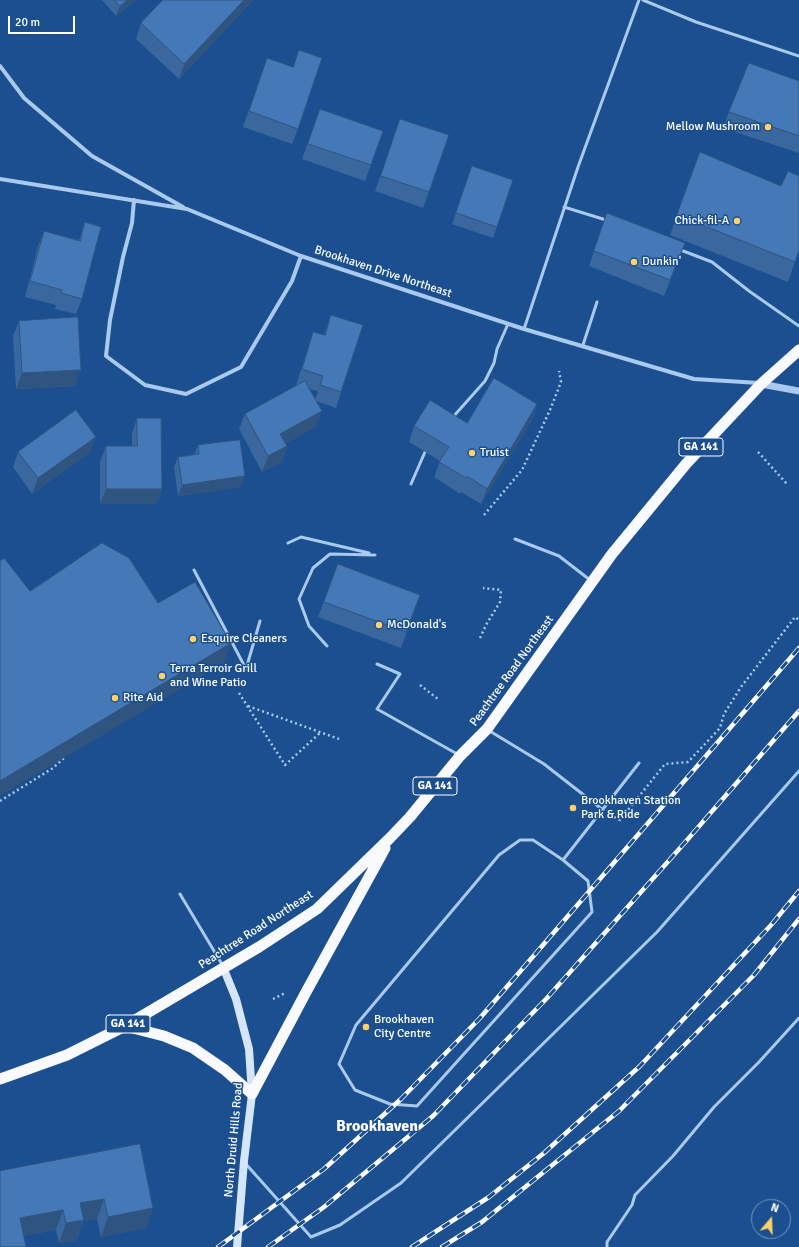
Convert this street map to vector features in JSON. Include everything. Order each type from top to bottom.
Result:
[{"type":"highway","name":"Peachtree Road Northeast","points":[[0,1079],[67,1055],[125,1026],[259,947],[317,909],[390,838],[460,756],[487,729],[612,554],[686,464],[761,384],[799,350]]},
{"type":"highway","points":[[125,1026],[164,1036],[194,1048],[226,1070],[252,1094],[390,838]]},
{"type":"main road","name":"North Druid Hills Road","points":[[223,967],[236,1000],[249,1049],[252,1094],[244,1161],[237,1247]]},
{"type":"street","points":[[0,66],[24,98],[92,156],[187,209]]},
{"type":"street","name":"Brookhaven Drive Northeast","points":[[0,179],[187,209],[301,256],[524,329],[583,345],[694,380],[761,384]]},
{"type":"street","points":[[134,200],[132,223],[123,257],[110,320],[106,356],[145,385],[186,394],[241,367],[292,281],[301,256]]},
{"type":"street","points":[[761,384],[799,391]]},
{"type":"lane","points":[[524,329],[564,207],[638,0]]},
{"type":"lane","points":[[643,0],[696,22],[799,56]]},
{"type":"lane","points":[[564,207],[610,222]]},
{"type":"lane","points":[[676,248],[712,262],[748,291],[799,326]]},
{"type":"lane","points":[[583,345],[597,302]]},
{"type":"lane","points":[[449,422],[485,381],[494,363],[497,349],[508,324]]},
{"type":"lane","points":[[411,484],[425,452]]},
{"type":"lane","points":[[288,543],[301,537],[375,555],[330,554],[313,568],[299,599],[309,626],[328,646]]},
{"type":"lane","points":[[515,539],[559,556],[592,582]]},
{"type":"lane","points":[[194,570],[246,668],[260,622]]},
{"type":"lane","points":[[377,664],[400,674],[377,709],[460,756]]},
{"type":"lane","points":[[487,729],[544,764],[603,810]]},
{"type":"lane","points":[[563,860],[639,763]]},
{"type":"lane","points":[[244,1161],[311,1237],[340,1226],[401,1183],[657,932],[799,771]]},
{"type":"lane","points":[[520,840],[534,840],[563,860],[588,881],[592,912],[423,1100],[417,1106],[390,1104],[355,1090],[339,1064],[356,1024],[499,855],[520,840]]},
{"type":"lane","points":[[180,894],[223,967]]},
{"type":"lane","points":[[607,1247],[607,1242],[632,1204],[635,1195],[673,1156],[714,1107],[759,1062],[799,1018]]},
{"type":"path","points":[[484,515],[522,470],[550,410],[561,382],[559,371]]},
{"type":"path","points":[[758,452],[786,484]]},
{"type":"path","points":[[480,638],[500,602],[501,590],[483,588]]},
{"type":"path","points":[[603,810],[620,820],[665,764],[688,762],[720,728],[724,714],[741,687],[795,617],[799,620]]},
{"type":"path","points":[[420,685],[438,699]]},
{"type":"path","points":[[239,693],[285,765],[321,732]]},
{"type":"path","points":[[248,706],[339,739]]},
{"type":"path","points":[[0,801],[53,768],[69,753]]},
{"type":"building","points":[[115,0],[127,0],[120,6]]},
{"type":"building","points":[[163,0],[244,0],[184,64],[141,23]]},
{"type":"building","points":[[299,50],[322,58],[298,129],[249,111],[267,58],[293,67]]},
{"type":"building","points":[[749,63],[799,81],[799,136],[729,112]]},
{"type":"building","points":[[320,109],[383,131],[371,165],[308,144]]},
{"type":"building","points":[[400,119],[449,135],[429,192],[381,176]]},
{"type":"building","name":"Chick-fil-A","points":[[700,152],[781,186],[788,171],[799,176],[799,250],[795,262],[677,215]]},
{"type":"building","points":[[472,166],[513,180],[497,227],[456,213]]},
{"type":"building","points":[[607,213],[685,243],[670,280],[594,251]]},
{"type":"building","points":[[85,222],[101,227],[82,299],[61,293],[62,290],[30,281],[44,231],[80,241]]},
{"type":"building","points":[[331,315],[363,325],[341,392],[320,385],[323,376],[302,369],[313,332],[325,335]]},
{"type":"building","points":[[78,317],[81,370],[22,373],[19,321]]},
{"type":"building","points":[[494,378],[537,404],[487,489],[467,476],[466,478],[439,462],[449,447],[414,426],[430,400],[467,423]]},
{"type":"building","points":[[305,381],[322,411],[280,434],[287,446],[268,456],[245,414]]},
{"type":"building","points":[[76,410],[96,437],[38,478],[18,452]]},
{"type":"building","points":[[137,418],[161,418],[162,489],[106,489],[106,446],[137,446]]},
{"type":"building","points":[[240,440],[245,476],[182,485],[178,457],[199,454],[198,445]]},
{"type":"building","points":[[102,543],[129,558],[158,603],[195,582],[231,643],[0,781],[0,561],[4,558],[30,591]]},
{"type":"building","points":[[338,564],[420,595],[406,632],[324,602]]},
{"type":"building","points":[[140,1144],[153,1208],[108,1217],[104,1199],[80,1203],[84,1220],[66,1223],[63,1210],[20,1218],[26,1247],[0,1247],[0,1171]]},
{"type":"railway","points":[[218,1247],[324,1169],[401,1099],[480,1018],[799,648]]},
{"type":"railway","points":[[268,1247],[324,1207],[433,1116],[547,998],[799,711]]},
{"type":"railway","points":[[412,1247],[489,1197],[544,1153],[640,1066],[772,924],[799,891]]},
{"type":"railway","points":[[442,1247],[482,1222],[619,1111],[754,975],[799,919]]},
{"type":"place","name":"Mellow Mushroom","points":[[768,127]]},
{"type":"place","name":"Chick-fil-A","points":[[737,221]]},
{"type":"place","name":"Dunkin'","points":[[634,262]]},
{"type":"place","name":"Truist","points":[[472,453]]},
{"type":"place","name":"McDonald's","points":[[379,625]]},
{"type":"place","name":"Esquire Cleaners","points":[[193,639]]},
{"type":"place","name":"Terra Terroir Grill and Wine Patio","points":[[162,676]]},
{"type":"place","name":"Rite Aid","points":[[115,698]]},
{"type":"place","name":"Brookhaven Station Park & Ride","points":[[573,808]]},
{"type":"place","name":"Brookhaven City Centre","points":[[366,1027]]},
{"type":"district","name":"Brookhaven","points":[[377,1127]]}]
